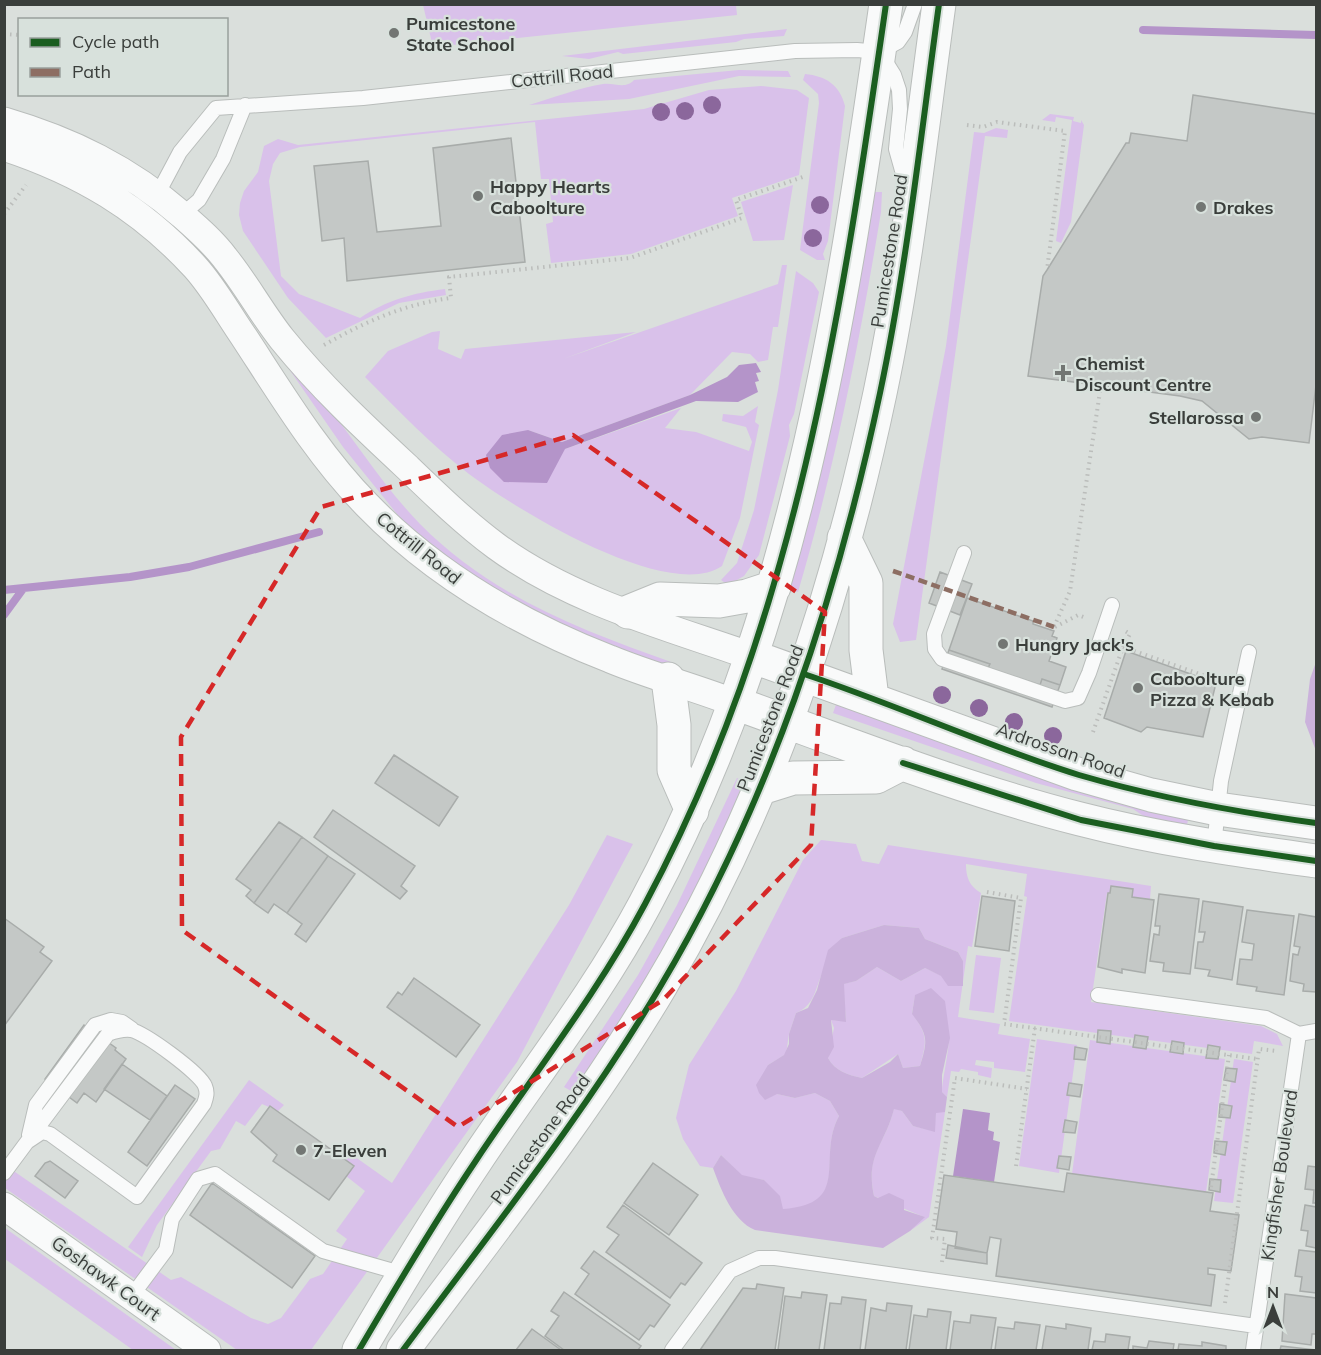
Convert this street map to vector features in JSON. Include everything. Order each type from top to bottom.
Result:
[{"type":"main road","name":"Pumicestone Road","points":[[359,1350],[475,1161],[553,1054],[608,971],[692,811],[735,703],[774,587],[804,478],[845,285],[886,4]]},
{"type":"main road","name":"Pumicestone Road","points":[[403,1350],[575,1118],[614,1060],[660,986],[695,923],[760,788],[804,674],[844,538],[880,391],[912,205],[939,4]]},
{"type":"main road","points":[[844,538],[867,583],[867,650],[872,698]]},
{"type":"main road","points":[[628,612],[660,599],[719,601],[747,596],[774,587]]},
{"type":"main road","name":"Ardrossan Road","points":[[751,656],[1077,774],[1151,795],[1218,809],[1317,823]]},
{"type":"main road","points":[[668,679],[674,725],[674,770],[692,811]]},
{"type":"main road","name":"Cottrill Road","points":[[735,703],[786,722]]},
{"type":"main road","points":[[786,722],[1002,797],[1081,820],[1214,846],[1317,861]]},
{"type":"main road","points":[[760,788],[805,777],[876,777],[903,763]]},
{"type":"street","points":[[4,121],[50,134],[86,150],[125,171],[158,193],[209,238],[282,339],[322,385],[444,502],[496,546],[534,571],[585,596],[751,656]]},
{"type":"street","name":"Cottrill Road","points":[[4,147],[87,180],[152,227],[196,268],[313,441],[367,505],[407,542],[455,579],[538,628],[611,660],[735,703]]},
{"type":"street","name":"Goshawk Court","points":[[4,1206],[207,1350]]},
{"type":"lane","points":[[912,205],[896,149],[900,109],[898,90],[894,75],[879,52],[898,42],[905,32],[915,4]]},
{"type":"lane","name":"Cottrill Road","points":[[152,227],[158,193],[180,152],[216,108],[363,98],[795,51],[879,52]]},
{"type":"lane","points":[[152,227],[181,215],[199,200],[223,159],[245,105]]},
{"type":"lane","points":[[964,553],[934,634],[935,649],[942,659],[1065,701],[1078,698],[1112,605]]},
{"type":"lane","points":[[1214,846],[1218,809],[1248,652]]},
{"type":"lane","points":[[1098,995],[1266,1018],[1299,1035],[1317,1031]]},
{"type":"lane","points":[[4,1173],[27,1142],[108,1034],[119,1030],[133,1030],[190,1068],[205,1085],[207,1094],[204,1104],[137,1197],[50,1134],[42,1132],[27,1142]]},
{"type":"lane","name":"Kingfisher Boulevard","points":[[1253,1350],[1299,1035]]},
{"type":"lane","points":[[131,1297],[166,1250],[172,1219],[198,1179],[215,1174],[323,1251],[404,1274]]},
{"type":"lane","points":[[672,1350],[730,1271],[759,1258],[1256,1326]]},
{"type":"path","points":[[967,125],[983,127],[997,122],[1065,131],[1047,270]]},
{"type":"path","points":[[324,345],[394,310],[426,301],[451,298],[449,277],[630,258],[742,218],[736,200],[803,177]]},
{"type":"path","points":[[4,214],[30,179]]},
{"type":"path","points":[[1054,627],[1070,591],[1101,385]]},
{"type":"path","points":[[1093,732],[1124,647],[1211,678]]},
{"type":"path","points":[[1016,1166],[1035,1028]]},
{"type":"path","points":[[1223,1322],[1259,1049]]},
{"type":"path","points":[[1211,1187],[1229,1055]]},
{"type":"path","points":[[939,1282],[945,1239],[932,1238],[955,1078],[1027,1089]]},
{"type":"highlighted area","points":[[573,435],[825,612],[811,845],[663,1000],[458,1127],[182,930],[181,737],[321,507]]},
{"type":"shaded area","points":[[423,5],[736,5],[737,15],[433,47]]},
{"type":"shaded area","points":[[787,29],[784,36],[744,39],[736,42],[623,54],[618,52],[589,59],[562,56]]},
{"type":"shaded area","points":[[739,70],[788,71],[791,77],[739,76],[629,99],[529,105],[603,84],[627,85],[634,80]]},
{"type":"shaded area","points":[[805,74],[826,79],[836,87],[845,106],[828,241],[823,254],[825,260],[817,260],[800,250],[819,103],[818,94],[803,80]]},
{"type":"shaded area","points":[[761,86],[797,90],[809,98],[799,175],[732,198],[738,216],[631,254],[551,263],[546,224],[553,222],[549,179],[541,179],[535,122],[300,147],[280,153],[273,164],[269,181],[281,276],[299,294],[360,318],[380,306],[411,295],[445,289],[446,295],[399,303],[326,338],[288,298],[243,231],[239,215],[244,191],[258,172],[264,146],[278,139],[298,145],[644,109],[709,90]]},
{"type":"shaded area","points":[[1050,114],[1074,117],[1073,121],[1081,123],[1081,120],[1084,125],[1071,222],[1061,243],[1056,241],[1072,120],[1056,117],[1055,122],[1042,120]]},
{"type":"shaded area","points":[[996,128],[1008,130],[1007,138],[985,136],[916,640],[900,642],[893,624],[946,346],[974,132],[984,133]]},
{"type":"shaded area","points":[[793,185],[784,240],[753,241],[741,202]]},
{"type":"shaded area","points":[[874,192],[882,192],[881,212],[846,403],[824,498],[798,592],[789,589],[815,491],[837,392]]},
{"type":"shaded area","points":[[782,265],[787,265],[778,327],[773,327],[768,360],[758,362],[750,354],[732,352],[690,395],[562,442],[528,430],[565,449],[681,408],[665,428],[696,432],[749,451],[752,442],[746,427],[722,421],[723,414],[743,416],[758,406],[755,422],[759,425],[740,518],[722,566],[697,574],[666,572],[630,562],[592,547],[520,508],[455,463],[365,377],[388,351],[432,332],[440,331],[438,349],[461,359],[465,349],[636,332],[563,359],[778,284]]},
{"type":"shaded area","points":[[796,271],[813,283],[819,292],[794,414],[789,425],[790,436],[759,555],[744,576],[728,585],[721,580],[737,563],[754,510],[778,390]]},
{"type":"shaded area","points":[[280,356],[321,398],[381,479],[420,524],[447,549],[507,591],[571,624],[674,663],[672,671],[563,632],[418,540],[343,447]]},
{"type":"shaded area","points":[[756,363],[761,372],[756,373],[759,381],[755,382],[758,392],[738,402],[696,401],[565,449],[547,483],[504,482],[490,468],[486,455],[502,435],[528,430],[562,442],[690,395],[727,377],[739,365]]},
{"type":"shaded area","points":[[1316,662],[1316,751],[1305,722],[1310,679]]},
{"type":"shaded area","points":[[837,702],[1190,809],[1187,825],[1148,819],[1133,809],[1036,783],[833,713]]},
{"type":"shaded area","points":[[737,778],[744,781],[688,902],[645,979],[573,1092],[564,1087],[638,975],[677,905]]},
{"type":"shaded area","points":[[607,835],[633,844],[517,1062],[311,1350],[237,1350],[5,1188],[5,1165],[171,1280],[181,1277],[251,1318],[268,1324],[281,1318],[310,1279],[323,1274],[347,1239],[336,1231],[365,1191],[346,1176],[345,1161],[351,1154],[392,1183],[569,905]]},
{"type":"shaded area","points":[[821,840],[856,844],[862,861],[879,864],[888,845],[1151,886],[1150,899],[1132,897],[1132,889],[1111,886],[1110,893],[1107,893],[1091,1002],[1261,1026],[1277,1034],[1283,1046],[1254,1041],[1252,1054],[1009,1021],[1027,897],[1024,896],[1027,874],[966,864],[969,881],[981,893],[972,947],[968,946],[963,982],[963,961],[958,952],[925,939],[919,928],[884,925],[842,938],[825,967],[811,1001],[796,1013],[789,1034],[786,1054],[768,1065],[777,1094],[795,1098],[815,1093],[830,1101],[839,1116],[833,1132],[826,1189],[818,1199],[805,1206],[783,1210],[764,1180],[742,1176],[721,1155],[713,1168],[700,1166],[683,1139],[676,1118],[689,1065],[736,991],[803,860]]},
{"type":"shaded area","points":[[884,925],[919,928],[925,939],[958,952],[963,961],[963,986],[948,986],[941,976],[925,968],[901,981],[877,967],[856,981],[844,984],[846,1022],[831,1020],[834,1047],[828,1058],[842,1072],[862,1078],[890,1062],[898,1054],[903,1068],[920,1066],[925,1038],[912,1014],[915,995],[931,988],[945,1001],[950,1038],[942,1075],[942,1092],[947,1097],[945,1112],[936,1113],[935,1132],[913,1126],[902,1111],[894,1109],[872,1170],[874,1196],[878,1198],[889,1193],[904,1200],[904,1210],[925,1217],[910,1231],[883,1248],[755,1230],[740,1220],[734,1212],[713,1168],[721,1155],[742,1175],[764,1180],[780,1196],[783,1209],[805,1205],[818,1198],[829,1176],[830,1148],[839,1116],[830,1101],[815,1093],[795,1098],[777,1094],[765,1100],[756,1085],[768,1065],[784,1055],[796,1013],[808,1008],[817,990],[828,950],[842,938]]},
{"type":"shaded area","points":[[976,955],[1001,958],[994,1013],[969,1010]]},
{"type":"shaded area","points":[[877,967],[901,981],[925,968],[962,986],[958,1017],[1000,1024],[998,1034],[1030,1039],[1025,1072],[994,1068],[994,1062],[976,1060],[975,1065],[992,1068],[991,1078],[978,1075],[978,1072],[961,1069],[959,1072],[951,1071],[947,1097],[942,1092],[949,1043],[947,1025],[944,1019],[915,996],[912,1013],[925,1038],[920,1066],[903,1068],[898,1054],[862,1078],[842,1072],[828,1058],[834,1028],[831,1020],[846,1021],[843,984],[856,981]]},
{"type":"shaded area","points":[[1037,1039],[1077,1045],[1059,1173],[1019,1166]]},
{"type":"shaded area","points":[[1090,1040],[1225,1059],[1206,1192],[1072,1174]]},
{"type":"shaded area","points":[[1234,1059],[1253,1062],[1233,1203],[1214,1201]]},
{"type":"shaded area","points":[[249,1080],[284,1105],[278,1111],[262,1104],[245,1126],[236,1121],[220,1149],[211,1151],[157,1225],[142,1257],[128,1247]]},
{"type":"shaded area","points":[[894,1108],[902,1111],[913,1126],[934,1131],[936,1112],[945,1112],[929,1217],[910,1231],[924,1217],[874,1196],[872,1181],[874,1159]]},
{"type":"shaded area","points":[[963,1109],[990,1113],[988,1130],[994,1132],[993,1140],[1000,1142],[994,1182],[953,1176]]},
{"type":"shaded area","points":[[5,1228],[176,1350],[133,1350],[5,1259]]},
{"type":"building","name":"Drakes","points":[[1193,95],[1316,114],[1316,385],[1309,443],[1262,437],[1249,439],[1202,401],[1180,396],[1028,376],[1043,276],[1126,143],[1129,143],[1131,133],[1187,141]]},
{"type":"building","name":"Happy Hearts Caboolture","points":[[511,138],[525,262],[347,281],[344,238],[322,241],[314,166],[368,161],[377,232],[441,226],[433,148]]},
{"type":"building","points":[[940,572],[972,584],[960,615],[929,603]]},
{"type":"building","name":"Hungry Jack's","points":[[967,598],[1033,621],[1033,624],[1054,631],[1052,636],[1057,638],[1049,661],[1066,667],[1060,685],[1042,679],[1040,685],[988,668],[990,664],[949,650]]},
{"type":"building","points":[[949,650],[990,664],[988,668],[1040,685],[1042,679],[1060,685],[1052,707],[942,669]]},
{"type":"building","points":[[1126,651],[1216,683],[1203,737],[1147,727],[1141,732],[1104,718]]},
{"type":"building","points":[[394,755],[458,797],[439,826],[375,783]]},
{"type":"building","points":[[333,810],[415,866],[401,886],[407,891],[400,899],[314,837]]},
{"type":"building","points":[[279,822],[302,837],[254,903],[246,896],[251,890],[236,879]]},
{"type":"building","points":[[302,837],[328,856],[287,913],[274,904],[268,913],[254,903]]},
{"type":"building","points":[[328,856],[355,874],[306,942],[295,934],[302,924],[287,913]]},
{"type":"building","points":[[1111,886],[1133,889],[1132,897],[1154,900],[1145,973],[1122,969],[1122,973],[1098,967],[1108,893],[1110,893]]},
{"type":"building","points":[[1159,894],[1199,899],[1190,974],[1163,971],[1164,963],[1150,961],[1154,934],[1159,935],[1160,926],[1155,926]]},
{"type":"building","points":[[982,896],[1015,901],[1009,951],[975,946]]},
{"type":"building","points":[[1203,901],[1243,907],[1232,980],[1208,976],[1210,970],[1195,968],[1198,942],[1203,942],[1205,932],[1199,932]]},
{"type":"building","points":[[1247,910],[1294,916],[1284,995],[1256,991],[1257,987],[1237,984],[1240,959],[1252,960],[1254,944],[1242,942]]},
{"type":"building","points":[[1299,914],[1316,917],[1316,992],[1303,991],[1304,984],[1290,981],[1293,954],[1298,955],[1300,947],[1294,946]]},
{"type":"building","points":[[4,918],[44,947],[40,952],[52,961],[4,1026]]},
{"type":"building","points":[[414,978],[480,1025],[456,1057],[387,1007],[398,992],[402,995]]},
{"type":"building","points":[[84,1025],[116,1048],[115,1050],[126,1059],[96,1102],[84,1093],[77,1103],[45,1079]]},
{"type":"building","points":[[1098,1030],[1111,1031],[1110,1044],[1097,1042]]},
{"type":"building","points":[[1135,1035],[1148,1037],[1146,1049],[1133,1047]]},
{"type":"building","points":[[1172,1041],[1184,1043],[1183,1054],[1170,1052]]},
{"type":"building","points":[[1208,1045],[1220,1047],[1218,1059],[1206,1058]]},
{"type":"building","points":[[1075,1047],[1087,1049],[1085,1060],[1074,1059]]},
{"type":"building","points":[[122,1064],[167,1096],[150,1120],[104,1089]]},
{"type":"building","points":[[1226,1068],[1237,1069],[1235,1082],[1224,1080]]},
{"type":"building","points":[[1069,1083],[1082,1085],[1080,1097],[1067,1095]]},
{"type":"building","points":[[175,1085],[195,1099],[147,1166],[128,1152]]},
{"type":"building","points":[[1220,1104],[1232,1106],[1230,1118],[1219,1117]]},
{"type":"building","name":"7-Eleven","points":[[270,1106],[354,1166],[329,1200],[273,1161],[277,1155],[251,1132]]},
{"type":"building","points":[[1065,1120],[1077,1122],[1075,1133],[1063,1132]]},
{"type":"building","points":[[1215,1141],[1227,1142],[1225,1155],[1214,1153]]},
{"type":"building","points":[[1059,1156],[1071,1157],[1069,1170],[1057,1168]]},
{"type":"building","points":[[50,1161],[78,1181],[65,1198],[35,1176],[45,1163]]},
{"type":"building","points":[[653,1163],[698,1195],[669,1235],[624,1203]]},
{"type":"building","points":[[1308,1166],[1316,1167],[1316,1203],[1313,1203],[1314,1190],[1305,1189]]},
{"type":"building","points":[[1067,1173],[1213,1193],[1210,1211],[1239,1215],[1231,1271],[1208,1268],[1208,1274],[1215,1275],[1211,1306],[996,1276],[1001,1239],[990,1237],[987,1253],[955,1248],[957,1232],[936,1229],[944,1175],[1064,1192]]},
{"type":"building","points":[[1210,1179],[1221,1180],[1220,1192],[1209,1190]]},
{"type":"building","points":[[212,1183],[315,1256],[292,1288],[190,1215]]},
{"type":"building","points":[[623,1205],[702,1263],[685,1285],[681,1283],[670,1298],[606,1252],[619,1235],[607,1227]]},
{"type":"building","points":[[1305,1205],[1316,1207],[1316,1248],[1306,1246],[1308,1231],[1301,1230]]},
{"type":"building","points":[[948,1245],[987,1253],[987,1264],[946,1258]]},
{"type":"building","points":[[1299,1250],[1316,1252],[1316,1293],[1300,1291],[1302,1277],[1295,1276]]},
{"type":"building","points":[[594,1251],[670,1305],[654,1327],[650,1325],[639,1340],[575,1294],[589,1274],[581,1268]]},
{"type":"building","points":[[757,1284],[784,1288],[775,1350],[700,1350],[743,1288],[756,1289]]},
{"type":"building","points":[[564,1292],[641,1346],[638,1350],[564,1350],[545,1336],[559,1316],[551,1311]]},
{"type":"building","points":[[802,1292],[827,1295],[819,1350],[778,1350],[785,1296],[801,1298]]},
{"type":"building","points":[[1285,1294],[1316,1298],[1316,1334],[1312,1334],[1311,1345],[1282,1341]]},
{"type":"building","points":[[842,1297],[866,1300],[860,1350],[824,1350],[830,1303],[841,1304]]},
{"type":"building","points":[[887,1303],[912,1306],[906,1350],[865,1350],[871,1308],[886,1311]]},
{"type":"building","points":[[928,1309],[951,1312],[946,1350],[909,1350],[914,1315],[927,1317]]},
{"type":"building","points":[[971,1315],[996,1318],[991,1350],[950,1350],[954,1321],[970,1323]]},
{"type":"building","points":[[1015,1322],[1040,1325],[1036,1350],[995,1350],[998,1327],[1014,1329]]},
{"type":"building","points":[[1066,1324],[1091,1328],[1088,1350],[1042,1350],[1046,1326],[1066,1329]]},
{"type":"building","points":[[532,1329],[561,1350],[516,1350]]},
{"type":"building","points":[[1106,1334],[1130,1337],[1128,1350],[1092,1350],[1094,1341],[1105,1342]]},
{"type":"building","points":[[1149,1341],[1174,1344],[1173,1350],[1133,1350],[1133,1346],[1147,1348]]},
{"type":"building","points":[[1202,1342],[1226,1346],[1226,1350],[1178,1350],[1179,1344],[1202,1346]]},
{"type":"building","points":[[1281,1346],[1316,1350],[1280,1350]]},
{"type":"waterway","points":[[1143,30],[1316,35]]},
{"type":"waterway","points":[[4,590],[130,577],[189,567],[319,532]]},
{"type":"waterway","points":[[4,615],[23,589]]},
{"type":"marked path","points":[[893,571],[1054,627]]},
{"type":"cycle path","points":[[359,1350],[460,1185],[585,1003],[626,938],[697,797],[740,688],[776,578],[805,466],[830,352],[851,237],[886,4]]},
{"type":"cycle path","points":[[403,1350],[536,1172],[631,1034],[699,917],[766,773],[820,624],[842,548],[880,393],[906,248],[939,4]]},
{"type":"cycle path","points":[[804,674],[1079,775],[1197,804],[1316,823]]},
{"type":"cycle path","points":[[903,763],[1081,820],[1214,846],[1316,861]]},
{"type":"place","name":"Pumicestone State School","points":[[394,33]]},
{"type":"place","name":"Happy Hearts Caboolture","points":[[478,196]]},
{"type":"place","name":"Drakes","points":[[1201,207]]},
{"type":"place","name":"Chemist Discount Centre","points":[[1063,373]]},
{"type":"place","name":"Stellarossa","points":[[1256,417]]},
{"type":"place","name":"Hungry Jack's","points":[[1003,644]]},
{"type":"place","name":"Caboolture Pizza & Kebab","points":[[1138,688]]},
{"type":"place","name":"7-Eleven","points":[[301,1150]]}]
